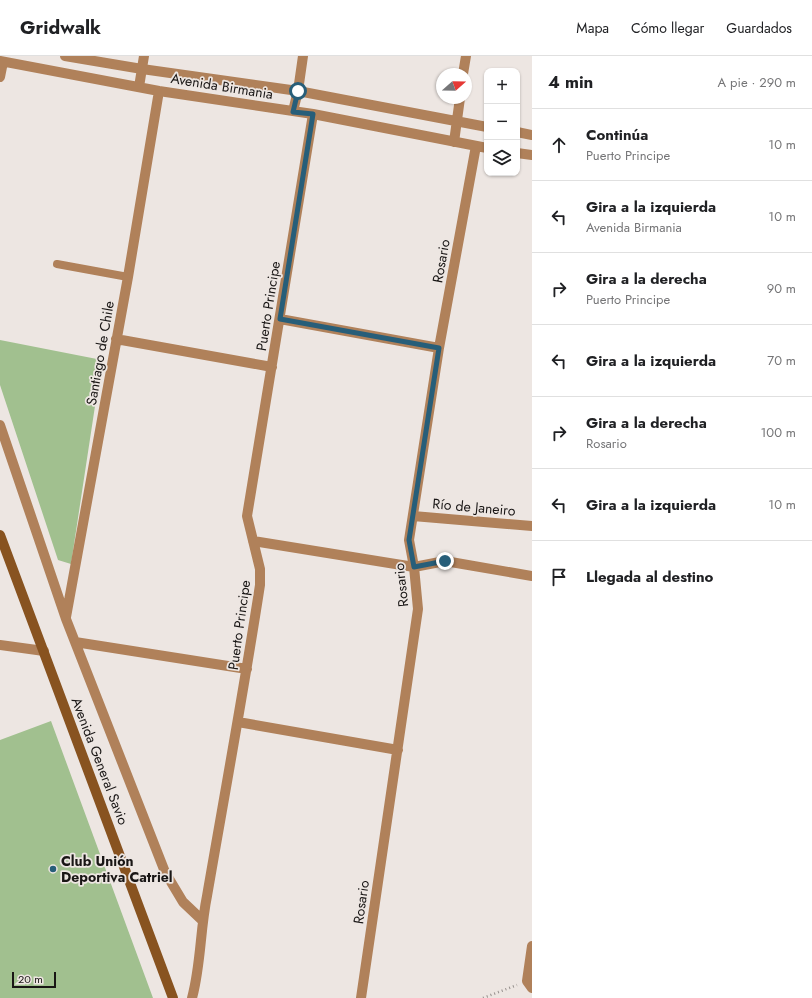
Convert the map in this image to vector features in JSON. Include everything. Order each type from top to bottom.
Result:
[{"type":"street","name":"Avenida Birmania","points":[[65,56],[142,69],[298,91],[484,127]]},
{"type":"street","points":[[139,88],[144,56]]},
{"type":"street","points":[[293,112],[298,91],[303,56]]},
{"type":"street","points":[[464,68],[466,56]]},
{"type":"street","name":"Avenida Birmania","points":[[2,61],[139,88],[313,114],[484,147]]},
{"type":"street","points":[[0,77],[2,61]]},
{"type":"street","name":"Santiago de Chile","points":[[66,619],[128,277],[159,91]]},
{"type":"street","points":[[454,142],[459,104]]},
{"type":"street","name":"Puerto Principe","points":[[192,998],[197,978],[202,920],[238,722],[260,585],[260,568],[247,516],[313,114]]},
{"type":"street","points":[[520,133],[532,135]]},
{"type":"street","name":"Rosario","points":[[361,998],[418,609],[414,567],[409,540],[439,348],[476,146]]},
{"type":"street","points":[[520,154],[532,156]]},
{"type":"street","points":[[280,319],[439,348]]},
{"type":"street","points":[[116,339],[272,367]]},
{"type":"street","points":[[0,425],[66,619],[165,872],[183,902],[202,920]]},
{"type":"street","name":"Río de Janeiro","points":[[413,516],[532,526]]},
{"type":"street","name":"Avenida General Savio","points":[[0,535],[173,998]]},
{"type":"street","points":[[253,540],[414,567],[445,561],[532,576]]},
{"type":"street","points":[[75,642],[247,669]]},
{"type":"street","points":[[0,645],[44,651]]},
{"type":"street","points":[[238,722],[398,750]]},
{"type":"street","points":[[529,984],[532,946]]},
{"type":"lane","points":[[57,264],[128,277]]},
{"type":"path","points":[[483,998],[529,984]]},
{"type":"green space","points":[[0,340],[102,360],[71,564],[58,560],[0,385]]},
{"type":"green space","name":"Club Unión Deportiva Catriel","points":[[51,721],[153,998],[0,998],[0,740]]},
{"type":"place","name":"Club Unión Deportiva Catriel","points":[[53,869]]},
{"type":"route","points":[[298,91],[293,112],[313,114],[280,319],[439,348],[409,540],[414,567],[445,561]]}]
